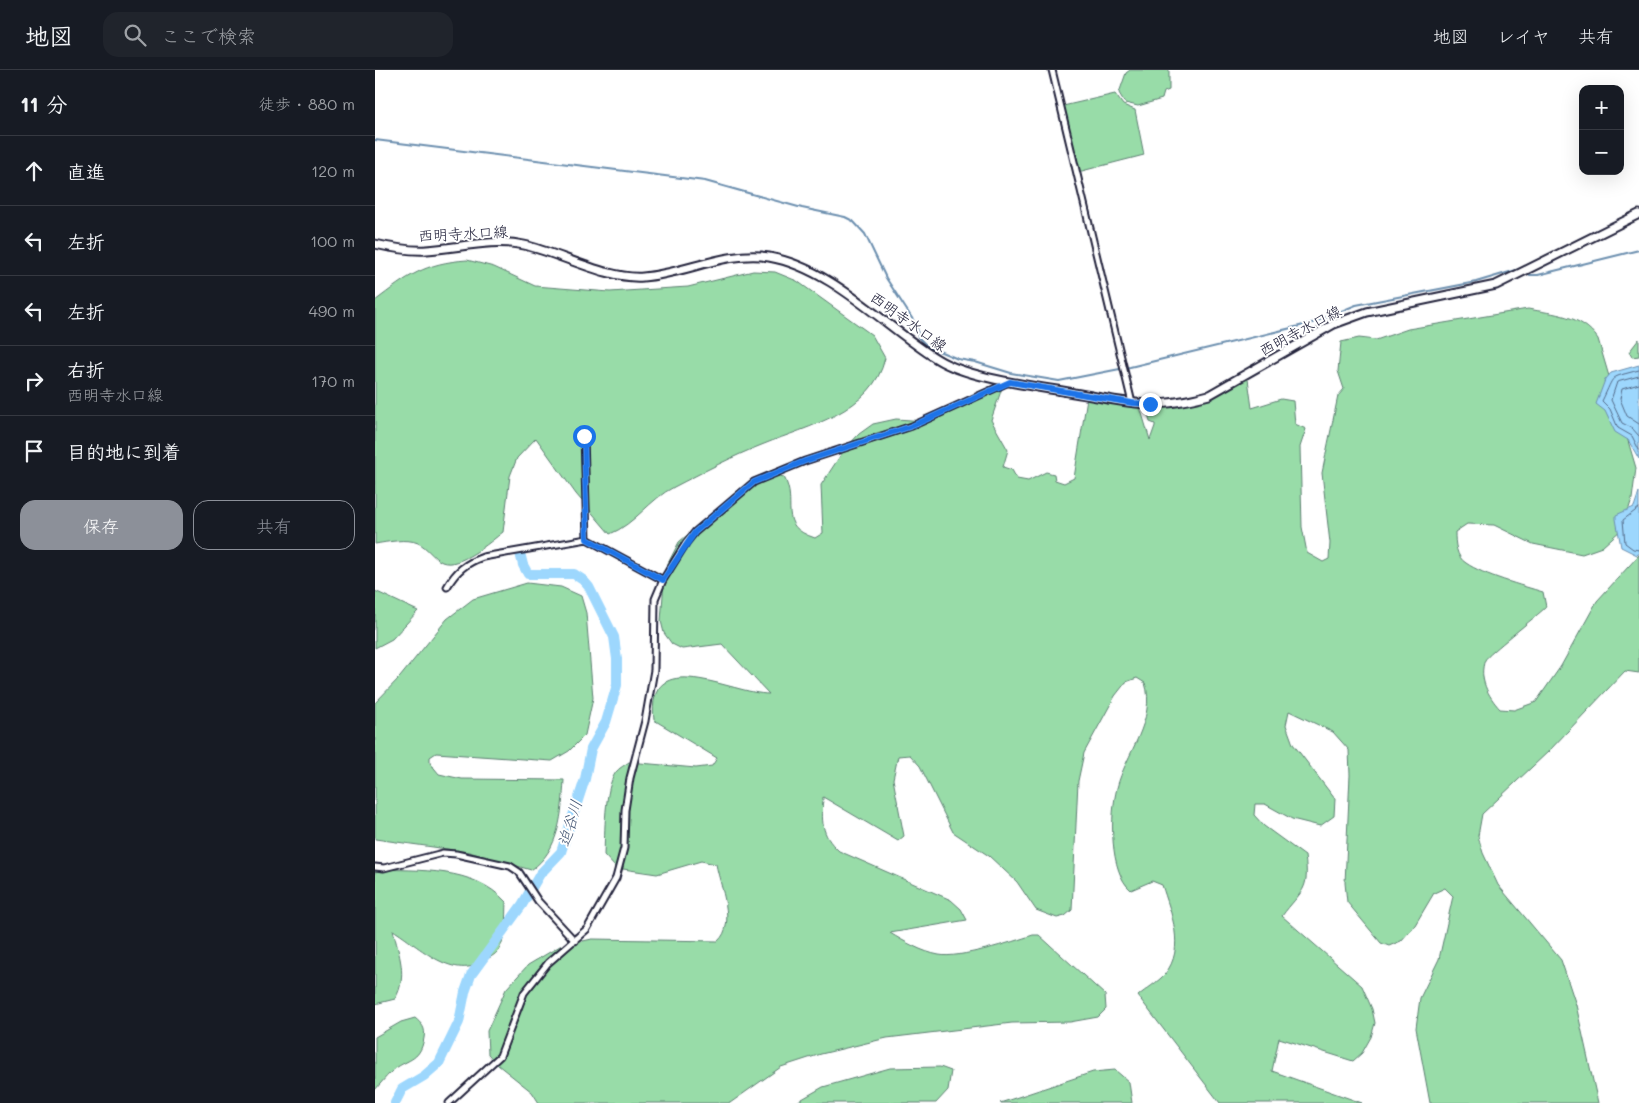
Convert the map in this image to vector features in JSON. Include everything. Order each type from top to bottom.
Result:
[{"type":"main road","name":"西明寺水口線","points":[[375,244],[414,250],[508,243],[565,257],[607,271],[643,277],[737,258],[754,256],[770,258],[788,263],[824,280],[857,300],[940,361],[957,368],[1010,382],[1132,403],[1171,403],[1209,395],[1334,324],[1367,312],[1495,285],[1639,214]]},
{"type":"street","points":[[1052,70],[1132,403]]},
{"type":"street","points":[[449,1103],[500,1056],[524,993],[548,963],[575,941],[595,917],[616,878],[621,863],[630,778],[645,721],[654,670],[655,599],[663,580],[695,532],[754,482],[805,461],[912,426],[1010,382]]},
{"type":"street","points":[[584,436],[587,539]]},
{"type":"street","points":[[447,587],[460,569],[469,562],[483,557],[587,539],[663,580]]},
{"type":"street","points":[[375,866],[384,868],[443,854],[456,854],[510,866],[519,872],[538,900],[575,941]]},
{"type":"green space","points":[[1130,70],[1169,70],[1169,90],[1164,92],[1162,99],[1138,106],[1125,103],[1119,93],[1126,73]]},
{"type":"green space","points":[[1115,94],[1123,105],[1135,110],[1144,155],[1078,172],[1063,106]]},
{"type":"green space","points":[[467,260],[494,267],[535,286],[610,292],[688,287],[753,271],[775,272],[797,281],[872,335],[885,358],[878,376],[867,392],[853,404],[818,423],[718,464],[674,487],[657,498],[619,530],[610,534],[576,494],[536,438],[517,458],[510,476],[503,532],[482,548],[457,562],[442,562],[418,543],[397,541],[375,544],[375,301],[417,272],[439,264]]},
{"type":"green space","points":[[1528,309],[1557,314],[1576,320],[1598,339],[1636,468],[1632,499],[1622,529],[1602,547],[1582,554],[1533,544],[1494,525],[1467,524],[1455,532],[1457,549],[1463,560],[1493,576],[1543,592],[1546,607],[1485,660],[1483,673],[1485,686],[1500,709],[1514,710],[1536,702],[1561,666],[1597,601],[1639,555],[1639,673],[1625,671],[1549,751],[1482,814],[1478,836],[1483,853],[1498,885],[1561,960],[1576,1005],[1598,1103],[1430,1103],[1416,1028],[1420,998],[1439,959],[1453,896],[1445,888],[1434,893],[1415,925],[1401,941],[1389,946],[1381,943],[1347,902],[1345,883],[1350,775],[1349,750],[1333,732],[1289,711],[1286,725],[1293,744],[1335,799],[1334,816],[1320,826],[1292,819],[1265,804],[1255,804],[1254,815],[1264,826],[1305,856],[1306,877],[1303,890],[1282,916],[1362,986],[1372,1009],[1375,1023],[1371,1037],[1362,1053],[1353,1061],[1279,1038],[1272,1071],[1362,1103],[1220,1103],[1138,996],[1165,974],[1175,953],[1176,942],[1175,930],[1162,885],[1152,881],[1131,890],[1124,882],[1115,857],[1113,812],[1117,788],[1139,737],[1147,710],[1148,696],[1145,683],[1137,678],[1126,682],[1115,696],[1084,753],[1078,781],[1072,910],[1065,916],[1057,918],[1036,910],[1017,882],[989,856],[953,832],[920,766],[910,755],[898,756],[893,779],[904,836],[898,841],[823,797],[823,827],[828,839],[839,851],[951,900],[961,909],[967,920],[890,933],[926,952],[948,956],[1039,935],[1105,995],[1106,1009],[1098,1017],[1070,1022],[1012,1023],[887,1038],[821,1054],[781,1067],[730,1103],[539,1103],[532,1092],[498,1065],[488,1054],[487,1031],[506,989],[528,965],[560,946],[592,939],[718,941],[724,934],[727,915],[726,904],[716,864],[701,861],[657,874],[616,868],[604,855],[605,824],[607,800],[612,779],[617,771],[629,762],[696,768],[712,766],[717,758],[654,720],[655,697],[663,684],[677,678],[694,678],[769,694],[722,644],[682,649],[672,644],[664,633],[661,621],[665,569],[679,542],[753,479],[770,474],[784,477],[790,496],[790,513],[795,527],[815,538],[823,533],[821,485],[844,450],[859,434],[873,424],[896,419],[926,421],[1002,388],[991,420],[1008,450],[1003,467],[1012,470],[1017,479],[1028,481],[1046,472],[1054,474],[1055,480],[1064,483],[1074,478],[1087,398],[1140,407],[1150,440],[1155,424],[1150,422],[1148,407],[1175,405],[1200,399],[1248,379],[1252,408],[1281,399],[1293,401],[1295,424],[1306,429],[1300,447],[1302,527],[1307,553],[1323,562],[1329,559],[1330,543],[1322,473],[1338,396],[1344,389],[1338,371],[1341,342],[1359,338],[1376,340],[1408,329]]},
{"type":"green space","points":[[1639,339],[1639,356],[1632,357],[1629,352]]},
{"type":"green space","points":[[527,583],[561,587],[581,596],[586,613],[593,698],[585,735],[569,751],[552,761],[436,753],[430,757],[430,763],[439,774],[462,779],[564,780],[558,830],[548,852],[541,862],[531,870],[469,852],[375,839],[375,703],[400,677],[447,619],[473,599]]},
{"type":"green space","points":[[375,591],[418,611],[392,639],[375,648]]},
{"type":"green space","points":[[375,869],[428,871],[462,876],[493,890],[506,902],[504,934],[498,951],[473,966],[449,965],[425,953],[393,930],[400,957],[401,982],[395,999],[375,1004]]},
{"type":"green space","points":[[415,1018],[424,1029],[424,1038],[419,1052],[412,1059],[391,1072],[375,1090],[375,1037],[401,1022]]},
{"type":"green space","points":[[940,1067],[951,1071],[948,1090],[936,1103],[795,1103],[823,1087],[890,1068]]},
{"type":"green space","points":[[1115,1070],[1129,1082],[1132,1103],[1000,1103],[1093,1072]]},
{"type":"water","points":[[1639,365],[1639,459],[1628,440],[1615,432],[1605,411],[1596,404],[1605,380],[1611,373]]},
{"type":"water","points":[[1639,492],[1639,554],[1637,555],[1621,547],[1616,515],[1634,507]]},
{"type":"waterway","points":[[375,140],[705,181],[802,208],[845,217],[853,221],[865,234],[886,278],[917,326],[918,337],[927,346],[958,359],[1011,373],[1059,381],[1130,367],[1312,323],[1356,305],[1476,282],[1523,268]]},
{"type":"waterway","points":[[1526,271],[1530,275],[1538,275],[1639,250]]},
{"type":"waterway","name":"迫谷川","points":[[395,1103],[402,1089],[424,1076],[439,1063],[459,1022],[465,992],[471,975],[522,905],[540,874],[561,852],[585,779],[591,749],[606,722],[617,685],[617,659],[614,637],[589,587],[574,574],[528,574],[520,553]]},
{"type":"route","points":[[584,436],[587,539],[663,580],[695,532],[754,482],[805,461],[912,426],[1010,382],[1132,403],[1150,404]]}]
